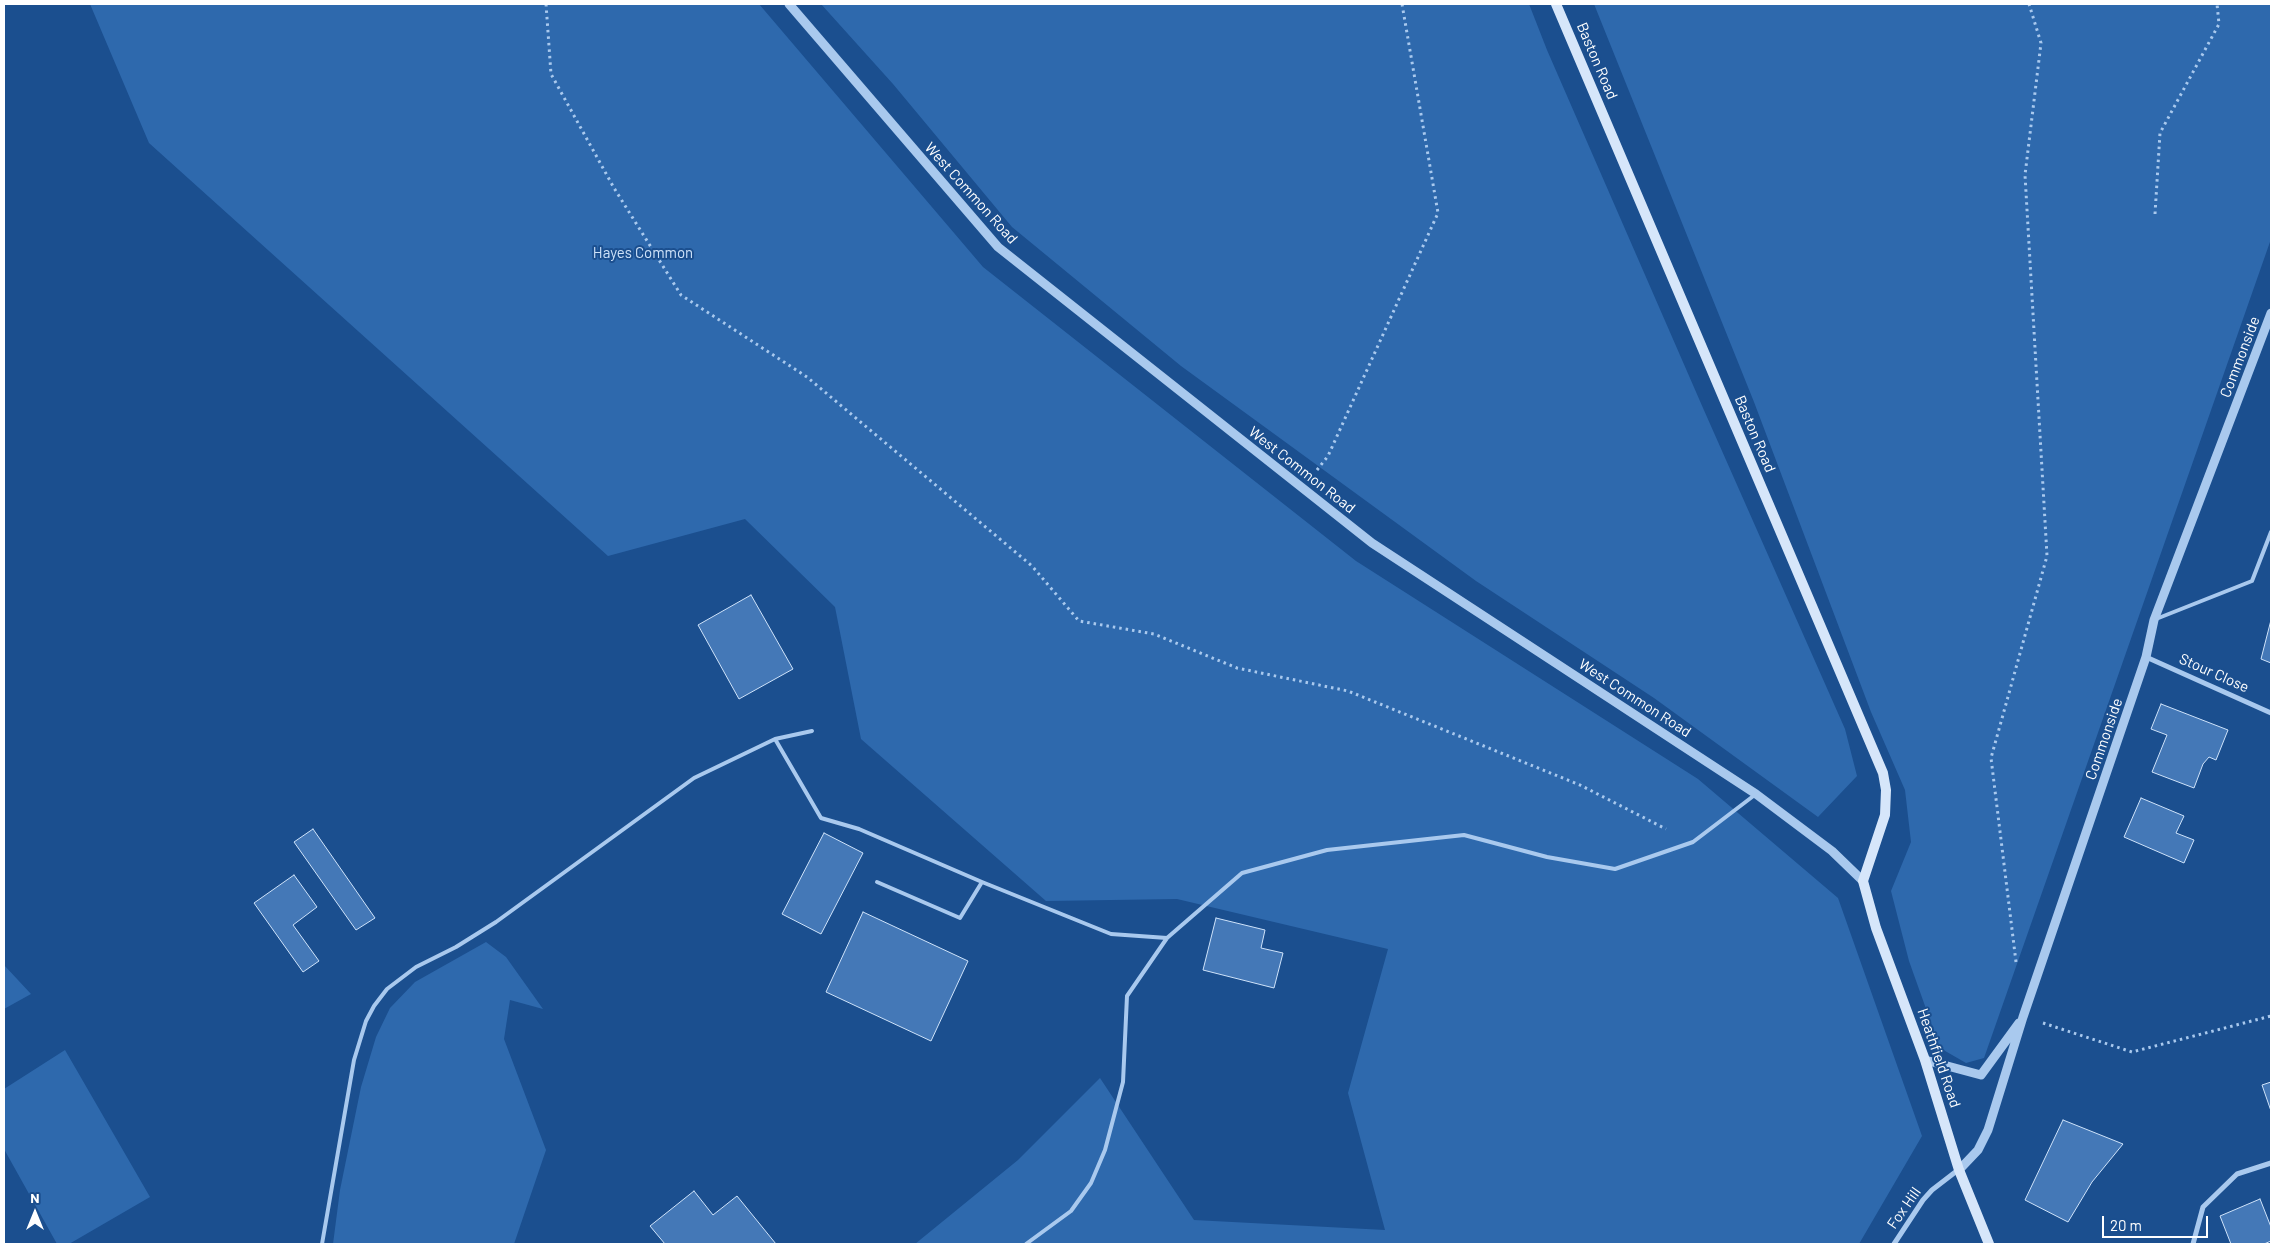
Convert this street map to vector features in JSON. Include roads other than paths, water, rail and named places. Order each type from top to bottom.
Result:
[{"type":"main road","name":"Baston Road","points":[[1556,4],[1882,773],[1886,790],[1885,815],[1863,881]]},
{"type":"main road","name":"Heathfield Road","points":[[1863,881],[1876,928],[1925,1060],[1959,1170],[1989,1244]]},
{"type":"street","name":"West Common Road","points":[[789,4],[998,247],[1372,543],[1756,794],[1832,851],[1863,881]]},
{"type":"street","name":"Commonside","points":[[1959,1170],[1984,1141],[2023,1016],[2146,657],[2154,620],[2271,313]]},
{"type":"street","name":"Stour Close","points":[[2146,657],[2271,713]]},
{"type":"street","points":[[1925,1060],[1981,1075],[2023,1016]]},
{"type":"street","points":[[2193,1244],[2203,1207],[2237,1174],[2271,1163]]},
{"type":"street","name":"Fox Hill","points":[[1894,1244],[1923,1200],[1932,1190],[1959,1170]]},
{"type":"lane","points":[[2154,620],[2252,581],[2271,532]]},
{"type":"lane","points":[[322,1244],[354,1060],[366,1021],[374,1006],[387,989],[416,967],[456,947],[496,922],[694,778],[775,739],[812,731]]},
{"type":"lane","points":[[775,739],[821,818],[859,828],[982,882],[1111,934],[1167,938]]},
{"type":"lane","points":[[1026,1244],[1071,1211],[1091,1183],[1105,1150],[1123,1082],[1127,996],[1167,938],[1242,873],[1327,850],[1464,835],[1546,857],[1615,869],[1693,842],[1756,794]]},
{"type":"lane","points":[[877,882],[960,918],[982,882]]},
{"type":"park label","name":"Hayes Common","points":[[643,253]]}]
